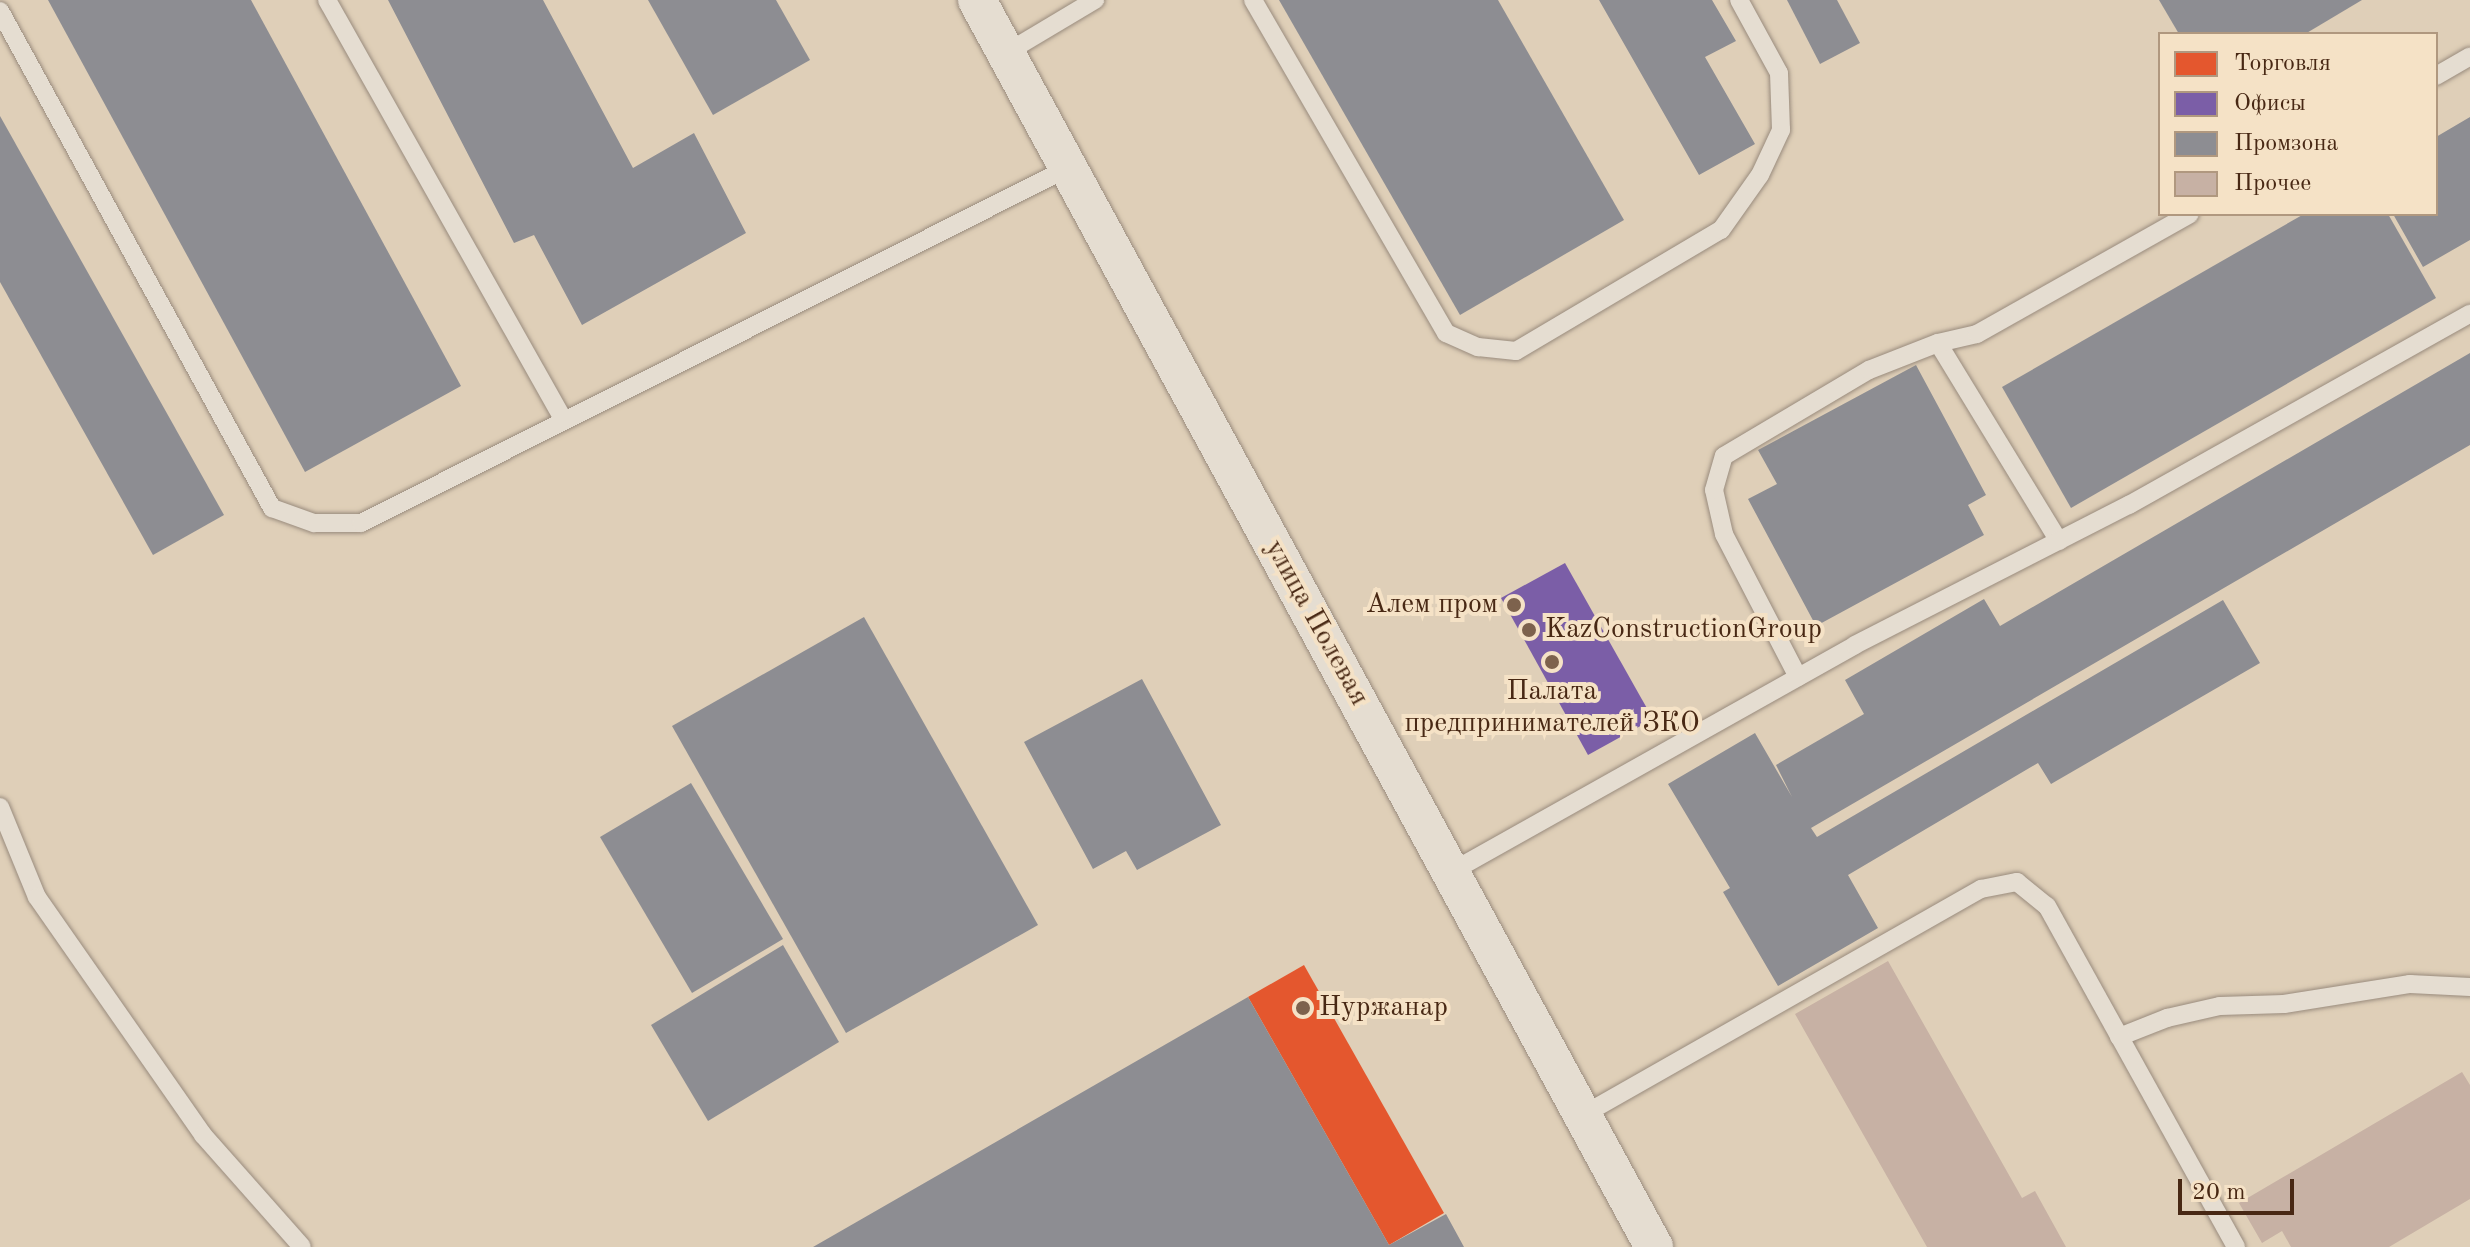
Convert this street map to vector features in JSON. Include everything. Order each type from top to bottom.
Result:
[{"type":"street","name":"улица Полевая","points":[[977,0],[1654,1247]]},
{"type":"lane","points":[[327,0],[564,420]]},
{"type":"lane","points":[[1006,53],[1095,0]]},
{"type":"lane","points":[[1253,0],[1446,333],[1478,347],[1516,351],[1721,230],[1760,175],[1781,130],[1779,73],[1739,0]]},
{"type":"lane","points":[[0,11],[272,508],[314,523],[361,523],[1068,168]]},
{"type":"lane","points":[[2438,75],[2470,56]]},
{"type":"lane","points":[[1798,677],[1724,534],[1714,490],[1724,456],[1869,370],[1938,343],[1977,334],[2186,216]]},
{"type":"lane","points":[[1451,872],[1798,677],[2059,541],[2470,314]]},
{"type":"lane","points":[[1938,343],[2059,541]]},
{"type":"lane","points":[[0,807],[45,910],[203,1135],[302,1247]]},
{"type":"lane","points":[[1583,1115],[1981,889],[2017,882],[2047,906],[2236,1247]]},
{"type":"lane","points":[[2119,1037],[2167,1018],[2220,1006],[2284,1004],[2410,984],[2470,987]]},
{"type":"building: Торговля","points":[[1304,965],[1444,1213],[1389,1245],[1248,997]]},
{"type":"building: Офисы","points":[[1565,563],[1653,719],[1588,755],[1501,598]]},
{"type":"building: Промзона","points":[[48,0],[251,0],[461,386],[305,472]]},
{"type":"building: Промзона","points":[[388,0],[543,0],[633,168],[694,133],[746,233],[582,325],[534,235],[514,243]]},
{"type":"building: Промзона","points":[[648,0],[776,0],[810,60],[713,115]]},
{"type":"building: Промзона","points":[[1279,0],[1498,0],[1624,220],[1460,315]]},
{"type":"building: Промзона","points":[[1599,0],[1712,0],[1736,41],[1705,57],[1755,144],[1699,175]]},
{"type":"building: Промзона","points":[[1787,0],[1837,0],[1860,43],[1820,64]]},
{"type":"building: Промзона","points":[[2159,0],[2362,0],[2308,32],[2178,32]]},
{"type":"building: Промзона","points":[[0,116],[224,515],[153,555],[0,282]]},
{"type":"building: Промзона","points":[[2470,117],[2470,240],[2423,267],[2394,216],[2438,216],[2438,136]]},
{"type":"building: Промзона","points":[[2301,216],[2389,216],[2436,298],[2071,508],[2002,387]]},
{"type":"building: Промзона","points":[[2470,353],[2470,445],[1811,828],[1817,837],[2223,600],[2260,663],[2051,784],[2038,763],[1848,875],[1878,928],[1778,986],[1723,892],[1730,888],[1668,784],[1755,733],[1792,797],[1776,765],[1864,714],[1845,680],[1984,599],[2000,626]]},
{"type":"building: Промзона","points":[[1916,365],[1986,495],[1968,505],[1984,535],[1816,626],[1748,499],[1777,484],[1758,450]]},
{"type":"building: Промзона","points":[[864,617],[1038,925],[846,1033],[672,726]]},
{"type":"building: Промзона","points":[[1142,679],[1221,825],[1137,870],[1126,851],[1093,869],[1024,742]]},
{"type":"building: Промзона","points":[[691,783],[783,939],[692,993],[600,837]]},
{"type":"building: Промзона","points":[[783,945],[839,1042],[708,1121],[651,1025]]},
{"type":"building: Промзона","points":[[1248,997],[1389,1245],[1446,1214],[1464,1247],[813,1247]]},
{"type":"building: Прочее","points":[[1888,961],[2022,1198],[2035,1191],[2066,1247],[1927,1247],[1795,1014]]},
{"type":"building: Прочее","points":[[2462,1072],[2470,1085],[2470,1199],[2389,1247],[2291,1247],[2282,1231],[2262,1243],[2239,1203]]},
{"type":"place","name":"Алем пром","points":[[1514,605]]},
{"type":"place","name":"KazConstructionGroup","points":[[1529,630]]},
{"type":"place","name":"Палата предпринимателей ЗКО","points":[[1552,662]]},
{"type":"place","name":"Нуржанар","points":[[1303,1008]]}]
